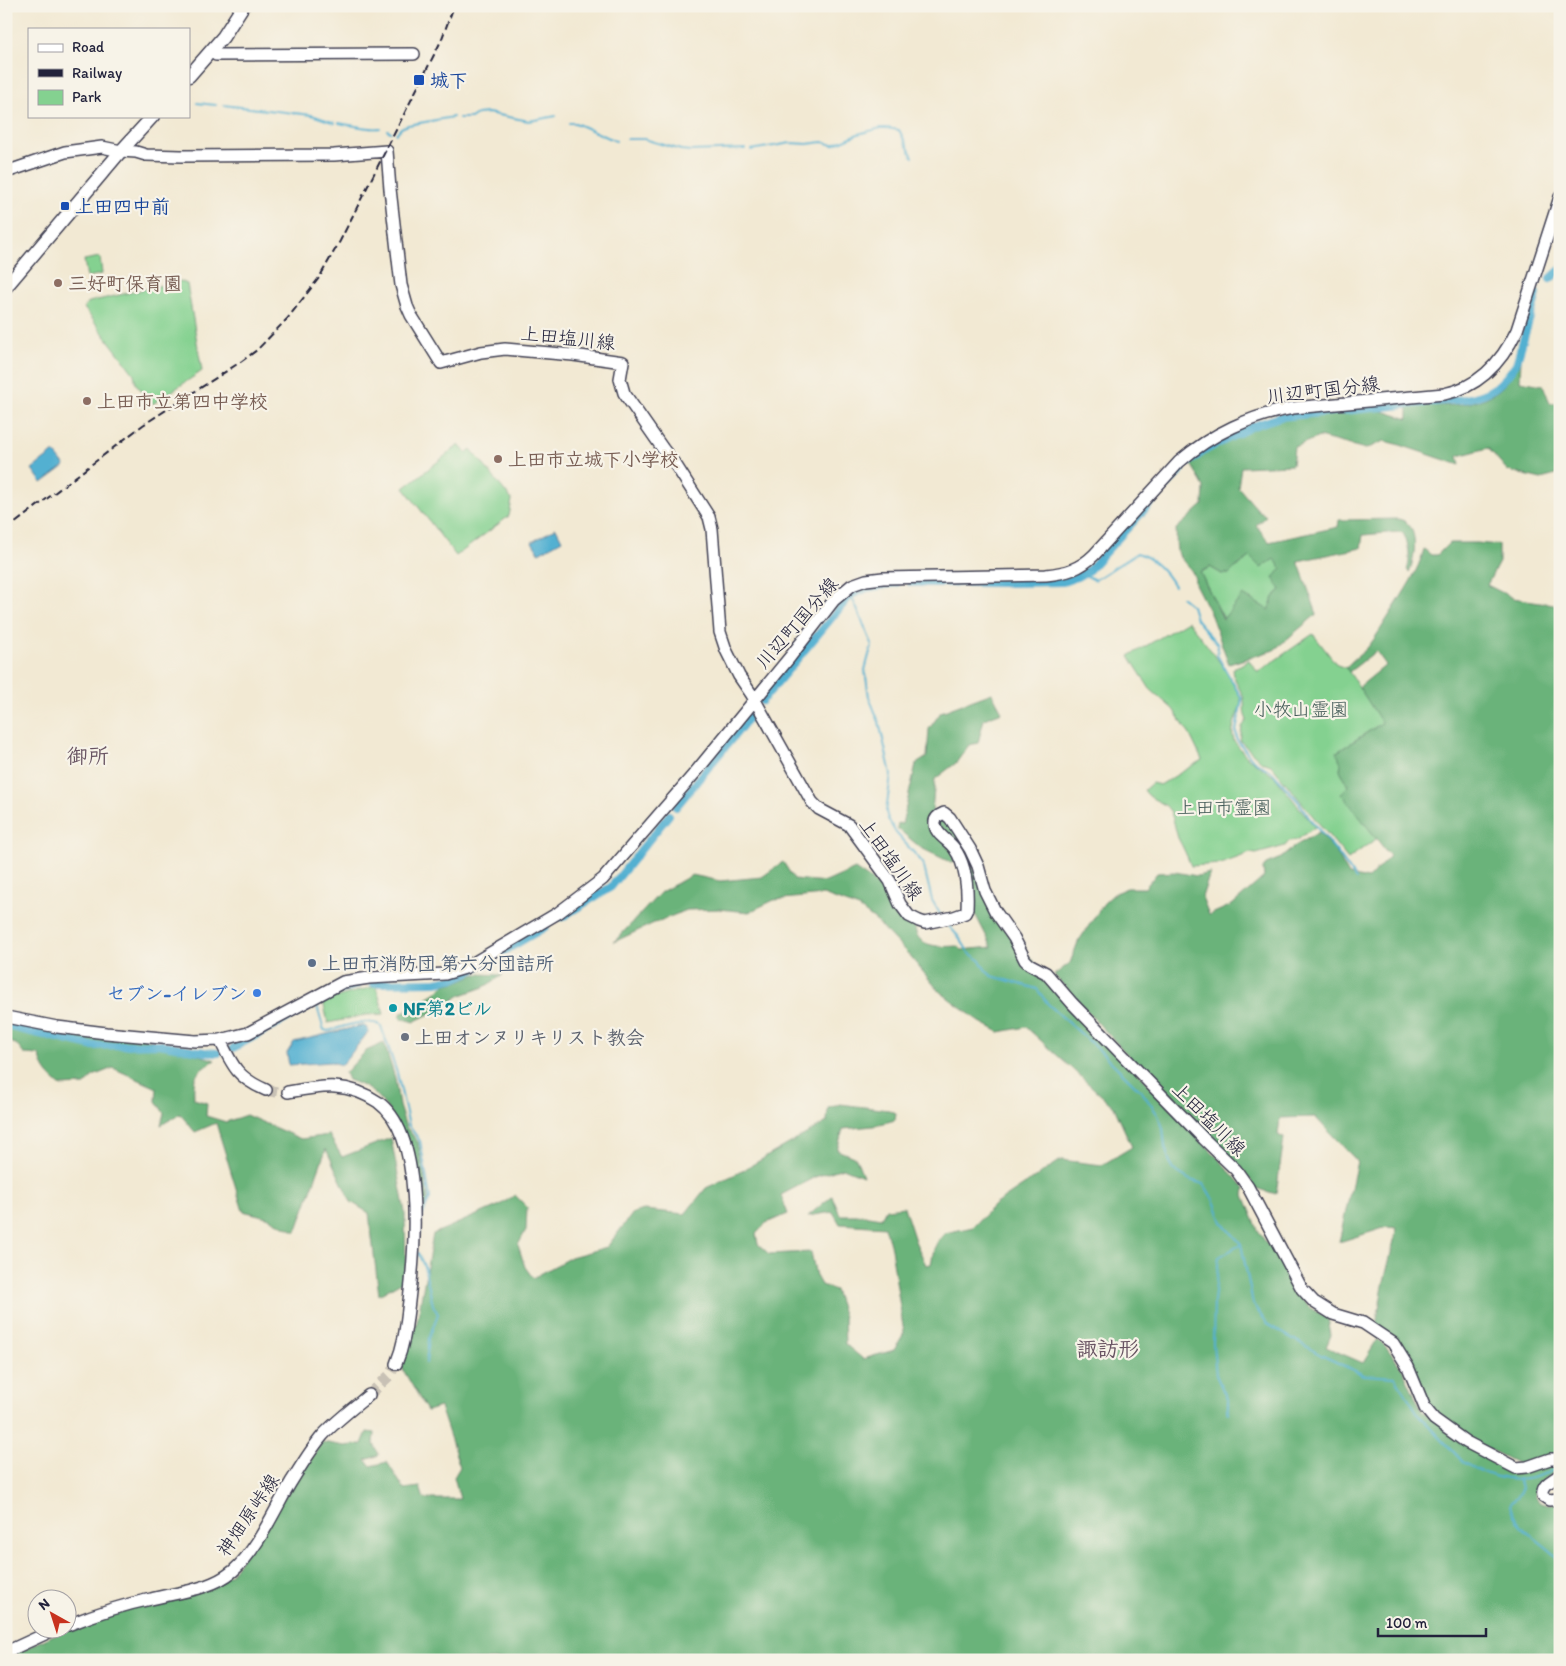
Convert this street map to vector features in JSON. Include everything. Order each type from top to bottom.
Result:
[{"type":"main road","points":[[190,75],[223,37],[243,6]]},
{"type":"main road","points":[[6,287],[151,118]]},
{"type":"street","points":[[216,55],[414,54]]},
{"type":"street","points":[[6,172],[65,152],[102,147],[121,151]]},
{"type":"street","name":"上田塩川線","points":[[121,151],[146,155],[291,156],[388,151],[390,189],[401,285],[411,315],[441,363],[480,352],[505,349],[574,355],[623,362],[620,378],[624,393],[710,517],[720,632],[726,650],[739,676],[812,802],[819,809],[849,825],[890,881],[904,910],[909,916],[919,922],[925,922],[954,917],[965,913],[967,909],[961,860],[954,848],[938,832],[934,822],[938,816],[944,813],[950,818],[970,849],[978,866],[985,891],[995,911],[1014,938],[1025,960],[1046,973],[1072,1003],[1236,1170],[1251,1193],[1302,1289],[1314,1302],[1333,1314],[1363,1323],[1393,1342],[1408,1367],[1425,1408],[1434,1419],[1466,1442],[1516,1468],[1527,1467],[1550,1459],[1560,1459]]},
{"type":"street","name":"川辺町国分線","points":[[6,1017],[57,1027],[106,1033],[195,1041],[220,1040],[248,1033],[343,982],[368,978],[445,974],[465,968],[558,913],[594,887],[613,869],[754,700],[834,600],[852,585],[866,580],[883,578],[1046,575],[1077,569],[1094,555],[1179,462],[1204,443],[1251,419],[1293,408],[1444,394],[1473,383],[1492,368],[1510,344],[1517,330],[1560,197]]},
{"type":"street","points":[[220,1040],[232,1064],[240,1074],[250,1083],[266,1090]]},
{"type":"street","points":[[288,1092],[328,1086],[342,1086],[360,1092],[379,1103],[388,1112],[402,1136],[412,1177],[414,1214],[412,1277],[403,1347],[396,1364]]},
{"type":"street","name":"神畑原峠線","points":[[78,1621],[122,1606],[198,1588],[215,1582],[233,1571],[262,1534],[296,1475],[322,1437],[333,1424],[369,1395]]},
{"type":"street","points":[[1560,1475],[1542,1489],[1543,1496],[1549,1500],[1560,1499]]},
{"type":"street","points":[[6,1652],[36,1638]]},
{"type":"green space","points":[[100,257],[102,274],[87,277],[84,260]]},
{"type":"green space","points":[[180,281],[187,284],[202,371],[153,404],[136,384],[134,374],[84,308],[89,302]]},
{"type":"green space","points":[[1521,357],[1520,381],[1543,385],[1550,403],[1560,403],[1560,474],[1541,479],[1508,471],[1488,448],[1458,456],[1460,465],[1384,441],[1366,449],[1319,437],[1294,447],[1292,465],[1241,467],[1238,487],[1258,510],[1266,516],[1256,525],[1269,542],[1338,527],[1339,520],[1398,519],[1410,526],[1413,533],[1414,549],[1409,572],[1407,570],[1409,561],[1408,547],[1403,533],[1399,532],[1363,535],[1361,548],[1298,561],[1317,614],[1274,650],[1229,664],[1210,613],[1195,584],[1195,579],[1177,551],[1176,529],[1203,505],[1204,487],[1191,464],[1207,452],[1254,426],[1280,418],[1376,409],[1408,419],[1408,406],[1473,402],[1496,392],[1505,384]],"holes":[[[1250,557],[1261,568],[1274,559],[1282,569],[1273,577],[1281,590],[1273,597],[1269,610],[1243,595],[1223,619],[1200,572],[1210,567],[1222,574],[1229,574]]]},
{"type":"green space","points":[[459,445],[466,453],[471,449],[512,500],[509,516],[456,556],[404,488]]},
{"type":"green space","points":[[1449,543],[1499,545],[1499,562],[1487,585],[1513,598],[1560,605],[1560,1457],[1519,1464],[1464,1437],[1431,1410],[1396,1341],[1376,1325],[1397,1228],[1387,1227],[1339,1242],[1357,1161],[1315,1117],[1280,1118],[1278,1135],[1284,1138],[1276,1194],[1256,1188],[1244,1171],[1166,1097],[1054,975],[1070,963],[1078,942],[1104,903],[1115,893],[1127,888],[1145,888],[1157,873],[1175,872],[1197,876],[1210,873],[1202,897],[1209,915],[1232,905],[1264,877],[1263,869],[1266,864],[1281,858],[1295,846],[1319,832],[1336,852],[1349,875],[1368,879],[1390,856],[1341,793],[1349,786],[1340,770],[1341,764],[1337,752],[1382,723],[1359,687],[1386,665],[1376,651],[1349,672],[1346,668],[1368,647],[1377,634],[1411,581],[1424,549],[1431,555],[1437,555]]},
{"type":"green space","points":[[1250,557],[1274,558],[1282,569],[1281,590],[1273,597],[1269,610],[1224,619],[1200,573],[1210,567],[1222,574],[1229,574]]},
{"type":"green space","name":"上田市霊園","points":[[1188,621],[1219,661],[1240,696],[1240,708],[1233,731],[1234,741],[1247,757],[1275,777],[1315,827],[1297,840],[1289,841],[1285,846],[1256,854],[1250,853],[1221,864],[1191,866],[1178,838],[1170,811],[1167,807],[1150,797],[1144,790],[1152,783],[1160,785],[1202,760],[1190,735],[1173,709],[1150,689],[1129,656]]},
{"type":"green space","name":"小牧山霊園","points":[[1313,634],[1337,665],[1346,668],[1383,722],[1337,752],[1342,764],[1340,770],[1349,786],[1362,818],[1377,838],[1348,859],[1271,765],[1262,762],[1240,741],[1242,727],[1247,720],[1244,699],[1235,681],[1233,669],[1249,660],[1258,672]]},
{"type":"green space","points":[[992,693],[1002,712],[984,719],[978,743],[969,745],[956,763],[935,779],[932,811],[947,820],[955,829],[1002,926],[1245,1189],[1244,1195],[1258,1230],[1266,1243],[1275,1251],[1299,1296],[1310,1308],[1328,1318],[1331,1335],[1326,1347],[1363,1363],[1378,1339],[1403,1370],[1422,1411],[1503,1466],[1555,1463],[1558,1465],[1560,1470],[1539,1484],[1534,1493],[1536,1499],[1541,1503],[1560,1502],[1560,1660],[6,1660],[6,1658],[47,1638],[78,1638],[78,1625],[231,1574],[322,1442],[345,1446],[362,1444],[367,1432],[375,1433],[374,1444],[379,1455],[366,1460],[371,1466],[387,1462],[404,1489],[420,1487],[424,1499],[460,1499],[454,1477],[460,1467],[440,1407],[427,1411],[402,1368],[417,1322],[433,1234],[500,1205],[515,1195],[527,1207],[526,1230],[518,1245],[525,1267],[533,1278],[571,1257],[607,1247],[633,1213],[644,1210],[685,1214],[706,1188],[738,1173],[827,1122],[828,1108],[840,1104],[889,1110],[896,1113],[895,1120],[873,1126],[843,1129],[837,1150],[856,1158],[863,1176],[843,1168],[815,1177],[781,1195],[788,1214],[766,1223],[756,1234],[758,1244],[769,1254],[811,1252],[816,1276],[821,1285],[835,1290],[844,1317],[845,1344],[863,1359],[894,1350],[904,1333],[891,1248],[885,1227],[840,1224],[833,1212],[808,1216],[832,1196],[840,1215],[862,1215],[881,1218],[886,1209],[904,1207],[915,1241],[926,1265],[931,1264],[934,1249],[945,1233],[973,1227],[994,1205],[1061,1160],[1102,1165],[1132,1147],[1114,1107],[1026,1027],[999,1032],[980,1022],[939,991],[908,954],[876,921],[859,908],[823,895],[774,900],[749,912],[719,909],[687,910],[614,942],[661,892],[692,875],[720,881],[762,877],[783,862],[794,879],[826,882],[855,869],[891,894],[909,921],[915,926],[919,939],[930,945],[957,946],[962,950],[992,947],[974,912],[964,860],[950,862],[921,848],[897,828],[898,823],[902,824],[916,764],[927,757],[929,729],[941,712]]},
{"type":"green space","points":[[476,974],[503,975],[484,987],[461,995],[415,1022],[400,1018],[401,1013],[435,993],[446,984],[457,982]]},
{"type":"green space","points":[[376,986],[384,1014],[366,1015],[328,1023],[323,1001]]},
{"type":"green space","points":[[6,1021],[138,1036],[215,1060],[199,1072],[194,1085],[194,1099],[207,1103],[206,1116],[226,1122],[246,1115],[301,1139],[329,1135],[342,1157],[391,1138],[405,1212],[406,1279],[379,1295],[369,1213],[351,1202],[326,1149],[296,1232],[267,1217],[243,1211],[216,1123],[195,1132],[180,1114],[161,1125],[164,1113],[156,1101],[157,1088],[113,1068],[93,1076],[85,1085],[61,1086],[47,1073],[40,1055],[24,1054],[16,1044],[6,1041]]},
{"type":"green space","points":[[384,1043],[395,1078],[399,1106],[406,1127],[418,1142],[428,1199],[420,1219],[420,1200],[415,1160],[408,1142],[381,1101],[365,1087],[348,1080],[345,1073],[366,1051]]},
{"type":"water","points":[[54,452],[65,466],[42,483],[32,469]]},
{"type":"water","points":[[556,528],[562,540],[539,553],[532,542]]},
{"type":"water","points":[[364,1025],[369,1031],[342,1065],[331,1062],[289,1065],[287,1053],[294,1042]]},
{"type":"waterway","points":[[197,103],[216,105]]},
{"type":"waterway","points":[[223,105],[312,115],[335,123]]},
{"type":"waterway","points":[[459,118],[471,118],[477,114],[488,113],[529,121],[556,116]]},
{"type":"waterway","points":[[396,134],[401,128],[408,125],[453,117]]},
{"type":"waterway","points":[[339,123],[366,128],[380,128]]},
{"type":"waterway","points":[[569,123],[575,123],[616,141]]},
{"type":"waterway","points":[[751,150],[791,143],[823,142],[833,145],[858,134],[886,128],[899,130],[913,157]]},
{"type":"waterway","points":[[387,130],[391,132]]},
{"type":"waterway","points":[[627,139],[644,139],[681,150],[691,151],[745,149]]},
{"type":"waterway","points":[[1550,279],[1560,270]]},
{"type":"waterway","points":[[1189,462],[1206,450],[1253,426],[1280,417],[1466,399],[1489,391],[1501,383],[1516,364],[1537,294]]},
{"type":"waterway","points":[[911,583],[1063,582],[1077,577],[1089,570],[1182,469]]},
{"type":"waterway","points":[[1083,574],[1095,580],[1137,553],[1148,558],[1158,566],[1174,586]]},
{"type":"waterway","points":[[762,701],[851,595],[867,588],[897,583]]},
{"type":"waterway","points":[[851,595],[872,644],[865,670],[869,697],[879,722],[891,774],[886,812],[896,833],[923,863],[932,900],[940,914]]},
{"type":"waterway","points":[[1181,597],[1192,606],[1196,619],[1218,645],[1217,655],[1242,699],[1236,731],[1237,740],[1253,760],[1272,772],[1298,801],[1356,879]]},
{"type":"waterway","points":[[676,807],[753,713]]},
{"type":"waterway","points":[[562,917],[611,887],[669,815]]},
{"type":"waterway","points":[[946,923],[959,937],[969,953],[980,960],[986,971],[992,976],[1037,989],[1048,1004],[1142,1092],[1158,1115],[1163,1128],[1165,1147],[1172,1169],[1190,1180],[1204,1184],[1214,1201],[1222,1222],[1241,1244],[1253,1304],[1267,1324],[1321,1355],[1364,1375],[1395,1377],[1419,1415],[1463,1462],[1487,1474],[1514,1480],[1523,1480],[1548,1472],[1559,1471]]},
{"type":"waterway","points":[[373,983],[436,982],[456,978],[545,927]]},
{"type":"waterway","points":[[233,1048],[337,991],[356,985]]},
{"type":"waterway","points":[[316,1003],[324,1030],[328,1031],[348,1025],[369,1022],[381,1026],[397,1073],[409,1126],[420,1141],[430,1198],[420,1221],[420,1233]]},
{"type":"waterway","points":[[6,1026],[91,1046],[159,1044],[218,1053]]},
{"type":"waterway","points":[[1228,1413],[1228,1401],[1216,1375],[1213,1344],[1214,1301],[1219,1257],[1240,1245]]},
{"type":"waterway","points":[[418,1253],[424,1266],[433,1305],[438,1314],[429,1338],[426,1363]]},
{"type":"waterway","points":[[1518,1479],[1521,1491],[1510,1505],[1513,1514],[1524,1529],[1560,1560]]},
{"type":"tunnel","points":[[266,1090],[288,1092]]},
{"type":"tunnel","points":[[369,1395],[389,1376],[396,1364]]},
{"type":"railway","points":[[6,530],[143,425],[257,350],[287,319],[319,278],[340,241],[441,41],[454,6]]},
{"type":"place","name":"城下","points":[[419,80]]},
{"type":"place","name":"上田四中前","points":[[65,206]]},
{"type":"place","name":"三好町保育園","points":[[58,283]]},
{"type":"place","name":"上田市立第四中学校","points":[[87,401]]},
{"type":"place","name":"上田市立城下小学校","points":[[498,459]]},
{"type":"place","name":"上田市消防団 第六分団詰所","points":[[312,963]]},
{"type":"place","name":"セブン-イレブン","points":[[257,993]]},
{"type":"place","name":"NF第2ビル","points":[[393,1008]]},
{"type":"place","name":"上田オンヌリキリスト教会","points":[[405,1037]]},
{"type":"district","name":"御所","points":[[88,755]]},
{"type":"district","name":"諏訪形","points":[[1108,1348]]}]
